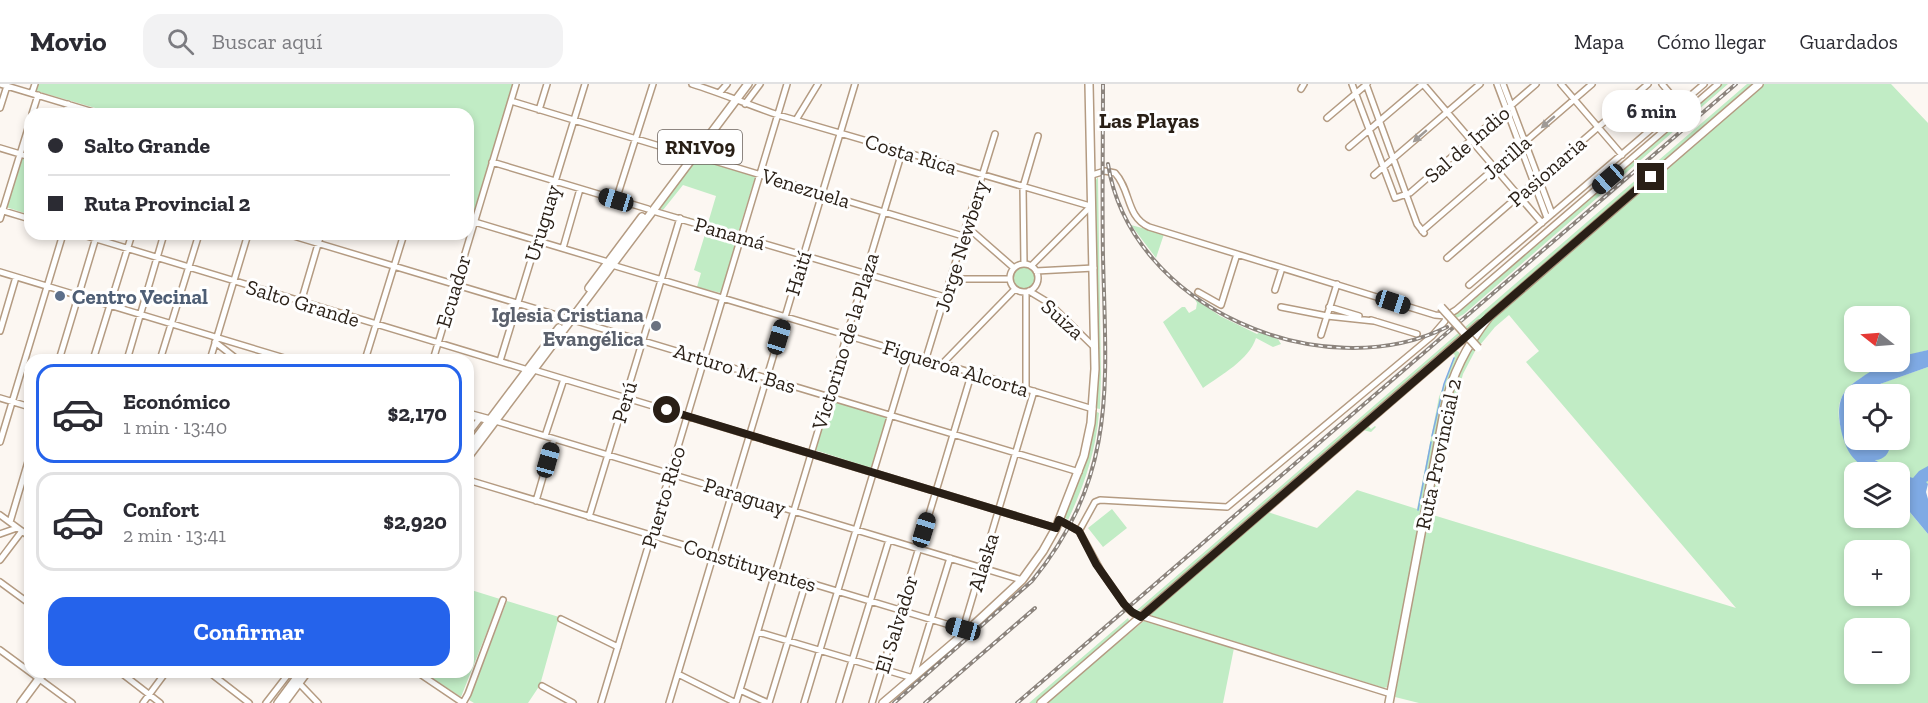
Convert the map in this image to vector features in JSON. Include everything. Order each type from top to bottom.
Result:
[{"type":"main road","name":"RN1V09","points":[[474,448],[744,84]]},
{"type":"main road","name":"RN1V09","points":[[732,98],[748,84]]},
{"type":"main road","points":[[883,703],[1022,580],[1056,528],[1079,472],[1088,440],[1093,409],[1095,348],[1089,84]]},
{"type":"main road","name":"Ruta Provincial 2","points":[[1389,703],[1445,407],[1452,381],[1463,356],[1489,317],[1759,84]]},
{"type":"main road","points":[[1441,307],[1479,348]]},
{"type":"main road","points":[[1041,703],[1489,317]]},
{"type":"main road","points":[[1451,348],[1459,347],[1463,356]]},
{"type":"main road","name":"Paraguay","points":[[474,415],[493,420]]},
{"type":"main road","name":"RN1V09","points":[[474,442],[493,420]]},
{"type":"main road","points":[[278,703],[298,678]]},
{"type":"main road","points":[[284,703],[298,678]]},
{"type":"main road","points":[[21,703],[39,680]]},
{"type":"street","points":[[0,84],[81,108]]},
{"type":"street","points":[[33,108],[35,84]]},
{"type":"street","name":"Ecuador","points":[[474,213],[516,84]]},
{"type":"street","points":[[539,110],[546,84]]},
{"type":"street","name":"Uruguay","points":[[500,362],[585,84]]},
{"type":"street","points":[[616,200],[653,84]]},
{"type":"street","name":"Costa Rica","points":[[692,84],[720,92],[745,104],[778,115],[1091,206]]},
{"type":"street","points":[[720,92],[727,84]]},
{"type":"street","points":[[745,104],[760,84]]},
{"type":"street","name":"Puerto Rico","points":[[601,703],[787,84]]},
{"type":"street","points":[[796,120],[818,84]]},
{"type":"street","name":"Haití","points":[[669,703],[855,84]]},
{"type":"street","points":[[1352,84],[1383,167]]},
{"type":"street","points":[[1327,118],[1367,84],[1407,194]]},
{"type":"street","points":[[1349,147],[1423,84],[1519,196],[1547,218]]},
{"type":"street","points":[[1374,176],[1480,84]]},
{"type":"street","points":[[1497,84],[1509,108],[1537,180],[1547,218]]},
{"type":"street","points":[[1503,84],[1509,108]]},
{"type":"street","name":"Sal de Indio","points":[[1383,167],[1395,198],[1407,194],[1536,84]]},
{"type":"street","points":[[1561,84],[1622,155]]},
{"type":"street","name":"Jarilla","points":[[1407,194],[1417,224],[1423,232],[1592,84]]},
{"type":"street","name":"Pasionaria","points":[[1447,258],[1648,84]]},
{"type":"street","points":[[1662,84],[1680,105]]},
{"type":"street","points":[[1469,285],[1704,84]]},
{"type":"street","points":[[1092,175],[1109,171],[1117,175],[1134,215],[1143,225],[1443,316],[1456,310],[1718,84]]},
{"type":"street","points":[[0,108],[7,86]]},
{"type":"street","name":"Venezuela","points":[[511,101],[963,236]]},
{"type":"street","points":[[67,108],[68,104]]},
{"type":"street","name":"Jorge Newbery","points":[[926,358],[995,134]]},
{"type":"street","points":[[1024,264],[1023,187],[1038,136]]},
{"type":"street","points":[[0,219],[24,141]]},
{"type":"street","points":[[0,148],[24,155]]},
{"type":"street","name":"Victorino de la Plaza","points":[[736,703],[902,152]]},
{"type":"street","name":"Panamá","points":[[492,162],[945,297]]},
{"type":"street","points":[[563,248],[580,189]]},
{"type":"street","points":[[1031,266],[1091,206]]},
{"type":"street","points":[[1,211],[24,217]]},
{"type":"street","name":"Perú","points":[[589,517],[680,218]]},
{"type":"street","name":"Figueroa Alcorta","points":[[474,222],[1093,409]]},
{"type":"street","points":[[966,226],[1014,268]]},
{"type":"street","points":[[27,354],[61,240]]},
{"type":"street","points":[[61,354],[95,240]]},
{"type":"street","name":"Salto Grande","points":[[104,240],[234,282],[474,354]]},
{"type":"street","points":[[95,354],[130,240]]},
{"type":"street","points":[[129,354],[163,240]]},
{"type":"street","points":[[162,354],[197,240]]},
{"type":"street","points":[[212,354],[246,240]]},
{"type":"street","name":"Arturo M. Bas","points":[[308,240],[1079,472]]},
{"type":"street","points":[[301,302],[319,240]]},
{"type":"street","points":[[367,354],[402,240]]},
{"type":"street","name":"Ecuador","points":[[435,354],[466,240]]},
{"type":"street","points":[[1198,292],[1221,305],[1237,254]]},
{"type":"street","points":[[1015,289],[1010,279],[1014,268],[1024,264],[1031,266],[1036,271],[1038,283],[1028,292],[1026,388]]},
{"type":"street","points":[[1036,271],[1094,268]]},
{"type":"street","points":[[1275,290],[1282,268]]},
{"type":"street","points":[[0,272],[216,340],[268,354]]},
{"type":"street","points":[[0,331],[16,277]]},
{"type":"street","points":[[951,279],[1010,279]]},
{"type":"street","points":[[1321,335],[1336,284]]},
{"type":"street","points":[[1015,289],[1028,292]]},
{"type":"street","points":[[943,363],[1015,289]]},
{"type":"street","name":"Suiza","points":[[1028,292],[1049,303],[1095,348]]},
{"type":"street","points":[[1281,307],[1327,316],[1374,321]]},
{"type":"street","points":[[1329,307],[1417,334]]},
{"type":"street","points":[[1079,531],[1095,502],[1100,500],[1227,507],[1432,336],[1445,321],[1443,316]]},
{"type":"street","points":[[216,340],[231,354]]},
{"type":"street","name":"Salto Grande","points":[[474,354],[564,379],[1056,528]]},
{"type":"street","points":[[804,703],[909,354]]},
{"type":"street","points":[[0,442],[24,364]]},
{"type":"street","name":"El Salvador","points":[[872,703],[972,372]]},
{"type":"street","points":[[545,436],[564,379]]},
{"type":"street","name":"Alaska","points":[[964,631],[1034,391]]},
{"type":"street","points":[[0,398],[24,405]]},
{"type":"street","points":[[474,426],[481,417]]},
{"type":"street","name":"Paraguay","points":[[493,420],[1022,580]]},
{"type":"street","points":[[536,501],[554,439]]},
{"type":"street","points":[[10,522],[24,482]]},
{"type":"street","name":"Constituyentes","points":[[474,482],[964,631]]},
{"type":"street","points":[[0,515],[24,533]]},
{"type":"street","points":[[1059,520],[1079,531],[1096,564],[1124,604],[1141,617],[1391,694]]},
{"type":"street","points":[[0,534],[20,530]]},
{"type":"street","points":[[0,560],[20,530]]},
{"type":"street","points":[[839,703],[889,540]]},
{"type":"street","points":[[758,632],[913,678],[950,558]]},
{"type":"street","points":[[0,582],[24,600]]},
{"type":"street","points":[[740,690],[768,703],[806,582]]},
{"type":"street","points":[[474,678],[503,600]]},
{"type":"street","points":[[561,618],[618,647]]},
{"type":"street","points":[[0,650],[24,668]]},
{"type":"street","points":[[678,674],[736,703]]},
{"type":"street","points":[[36,678],[72,703]]},
{"type":"street","points":[[128,678],[160,703]]},
{"type":"street","points":[[143,703],[161,678]]},
{"type":"street","points":[[217,678],[249,703]]},
{"type":"street","points":[[266,703],[285,678]]},
{"type":"street","points":[[302,678],[318,703]]},
{"type":"street","points":[[426,678],[463,703],[474,678]]},
{"type":"street","points":[[542,686],[573,703]]},
{"type":"green space","points":[[35,84],[514,84],[474,214],[474,108],[95,108],[33,90]]},
{"type":"green space","points":[[1721,84],[1728,84],[1464,314],[1448,323],[1451,317]]},
{"type":"green space","points":[[1747,84],[1754,84],[1144,609],[1136,611]]},
{"type":"green space","points":[[1762,84],[1891,84],[1928,123],[1928,350],[1910,355],[1910,306],[1844,306],[1844,372],[1872,372],[1853,384],[1844,384],[1844,393],[1840,403],[1839,414],[1844,436],[1844,450],[1851,450],[1860,462],[1844,462],[1844,528],[1910,528],[1910,512],[1928,534],[1928,703],[1419,703],[1395,697],[1447,404],[1457,371],[1488,321]],"holes":[[[1509,315],[1539,351],[1526,362],[1736,608],[1433,515],[1451,418],[1463,374],[1475,351],[1495,327]]]},
{"type":"green space","points":[[22,157],[24,158],[24,213],[6,207]]},
{"type":"green space","points":[[697,158],[756,175],[738,233],[667,211],[708,223],[716,196],[683,185],[663,210],[660,209]]},
{"type":"green space","points":[[1098,177],[1100,409],[1095,408],[1097,356],[1095,181]]},
{"type":"green space","points":[[1131,225],[1164,234],[1156,258]]},
{"type":"green space","points":[[707,228],[738,238],[721,293],[697,287],[701,273],[694,270]]},
{"type":"green space","points":[[1024,266],[1033,269],[1036,278],[1033,287],[1024,290],[1015,287],[1012,278],[1015,269]]},
{"type":"green space","points":[[1194,298],[1220,316],[1257,334],[1260,332],[1278,339],[1281,344],[1273,347],[1256,338],[1241,360],[1203,388],[1163,322],[1182,307],[1185,307],[1189,313],[1196,309],[1197,303]]},
{"type":"green space","points":[[1455,350],[1459,352],[1459,358],[1387,687],[1384,688],[1152,616],[1150,613],[1367,425],[1371,429],[1376,427],[1371,432],[1363,430],[1268,512],[1317,528],[1357,490],[1417,509],[1439,397],[1455,355],[1452,353]]},
{"type":"green space","points":[[1928,367],[1928,484],[1910,477],[1910,462],[1878,462],[1866,450],[1910,450],[1910,384],[1882,383]]},
{"type":"green space","points":[[830,400],[887,418],[871,468],[815,450]]},
{"type":"green space","points":[[1097,412],[1099,413],[1092,455],[1068,520],[1064,517]]},
{"type":"green space","points":[[1112,509],[1127,528],[1103,547],[1088,528]]},
{"type":"green space","points":[[474,591],[500,599],[474,664]]},
{"type":"green space","points":[[507,601],[559,617],[540,685],[528,703],[474,703],[469,700]]},
{"type":"green space","points":[[1128,618],[1130,623],[1037,703],[1029,703]]},
{"type":"green space","points":[[1144,621],[1234,648],[1223,703],[1045,703]]},
{"type":"green space","points":[[432,678],[469,678],[461,697]]},
{"type":"water","points":[[1928,350],[1928,367],[1880,384],[1852,384],[1870,372],[1910,372],[1910,354]]},
{"type":"water","points":[[1844,393],[1844,441],[1839,415]]},
{"type":"water","points":[[1848,450],[1889,450],[1881,459],[1875,460],[1878,462],[1857,462]]},
{"type":"water","points":[[1928,466],[1926,492],[1928,534],[1910,512],[1910,477],[1913,478]]},
{"type":"waterway","points":[[1432,436],[1444,384],[1454,358]]},
{"type":"waterway","points":[[1418,510],[1431,442]]},
{"type":"railway","points":[[894,703],[1032,581],[1060,542],[1080,504],[1093,466],[1101,427],[1105,388],[1103,84]]},
{"type":"railway","points":[[1017,703],[1736,84]]},
{"type":"railway","points":[[1108,164],[1124,215],[1153,259],[1192,295],[1239,322],[1291,340],[1344,348],[1397,344],[1447,327]]},
{"type":"railway","points":[[925,703],[1035,608]]},
{"type":"place","name":"Centro Vecinal","points":[[60,296]]},
{"type":"place","name":"Iglesia Cristiana Evangélica","points":[[656,326]]},
{"type":"district","name":"Las Playas","points":[[1149,120]]},
{"type":"route","points":[[667,410],[1056,528],[1059,520],[1079,531],[1096,564],[1124,604],[1134,614],[1141,617],[1651,177]]}]
